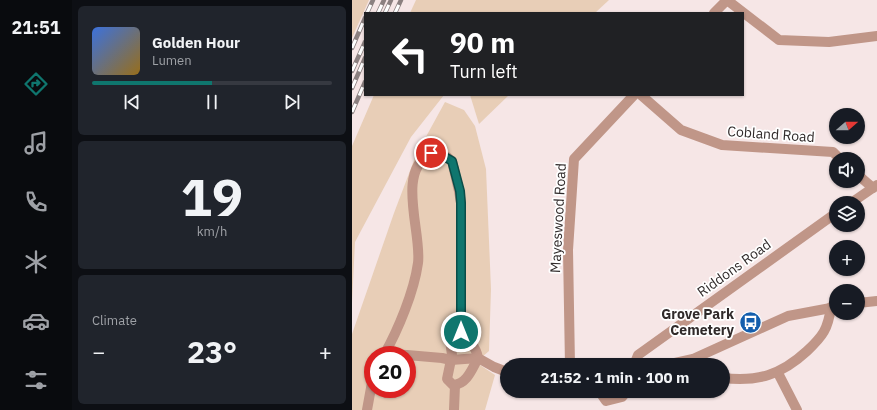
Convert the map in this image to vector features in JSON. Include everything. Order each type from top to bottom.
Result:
[{"type":"street","points":[[715,12],[727,0],[743,12]]},
{"type":"street","points":[[744,13],[779,40],[829,42],[877,36]]},
{"type":"street","name":"Mayeswood Road","points":[[570,358],[568,250],[574,159],[633,96]]},
{"type":"street","name":"Cobland Road","points":[[642,96],[681,130],[722,145],[833,152]]},
{"type":"street","points":[[389,346],[399,324],[411,291],[418,264],[419,249],[412,190],[413,175],[419,162],[431,153],[435,152],[449,158],[452,161],[460,191],[461,332],[476,349],[478,358],[470,374],[463,381],[455,385]]},
{"type":"street","points":[[862,196],[875,187],[865,180]]},
{"type":"street","name":"Riddons Road","points":[[637,358],[638,355],[829,218]]},
{"type":"street","points":[[865,303],[877,301]]},
{"type":"street","points":[[703,358],[788,316],[829,308]]},
{"type":"street","points":[[730,378],[753,379],[778,372],[791,365],[804,354],[827,328],[830,320]]},
{"type":"street","points":[[455,385],[451,384],[447,379],[451,360],[450,340],[455,334],[461,332]]},
{"type":"street","points":[[416,356],[451,360],[478,358],[500,369]]},
{"type":"street","points":[[778,372],[797,410]]},
{"type":"street","points":[[454,410],[455,385]]},
{"type":"street","points":[[367,410],[368,398]]},
{"type":"street","points":[[611,405],[621,398]]},
{"type":"shaded area","points":[[352,0],[369,0],[352,38]]},
{"type":"shaded area","points":[[416,0],[609,0],[596,12],[410,12]]},
{"type":"shaded area","points":[[374,96],[443,96],[411,137],[355,242],[352,303],[352,146]]},
{"type":"shaded area","points":[[470,96],[508,96],[479,124]]},
{"type":"shaded area","points":[[445,102],[464,110],[475,126],[486,169],[491,289],[489,351],[482,357],[480,365],[495,375],[485,410],[352,410],[352,334],[416,155]]},
{"type":"railway","points":[[367,12],[373,0]]},
{"type":"railway","points":[[378,12],[384,0]]},
{"type":"railway","points":[[385,12],[391,0]]},
{"type":"railway","points":[[395,12],[401,0]]},
{"type":"railway","points":[[352,48],[364,20]]},
{"type":"railway","points":[[352,71],[364,44]]},
{"type":"railway","points":[[352,88],[364,60]]},
{"type":"railway","points":[[352,112],[364,84]]},
{"type":"place","name":"Grove Park Cemetery","points":[[750,322]]},
{"type":"route","points":[[431,153],[438,153],[452,161],[460,191],[461,332]]}]
